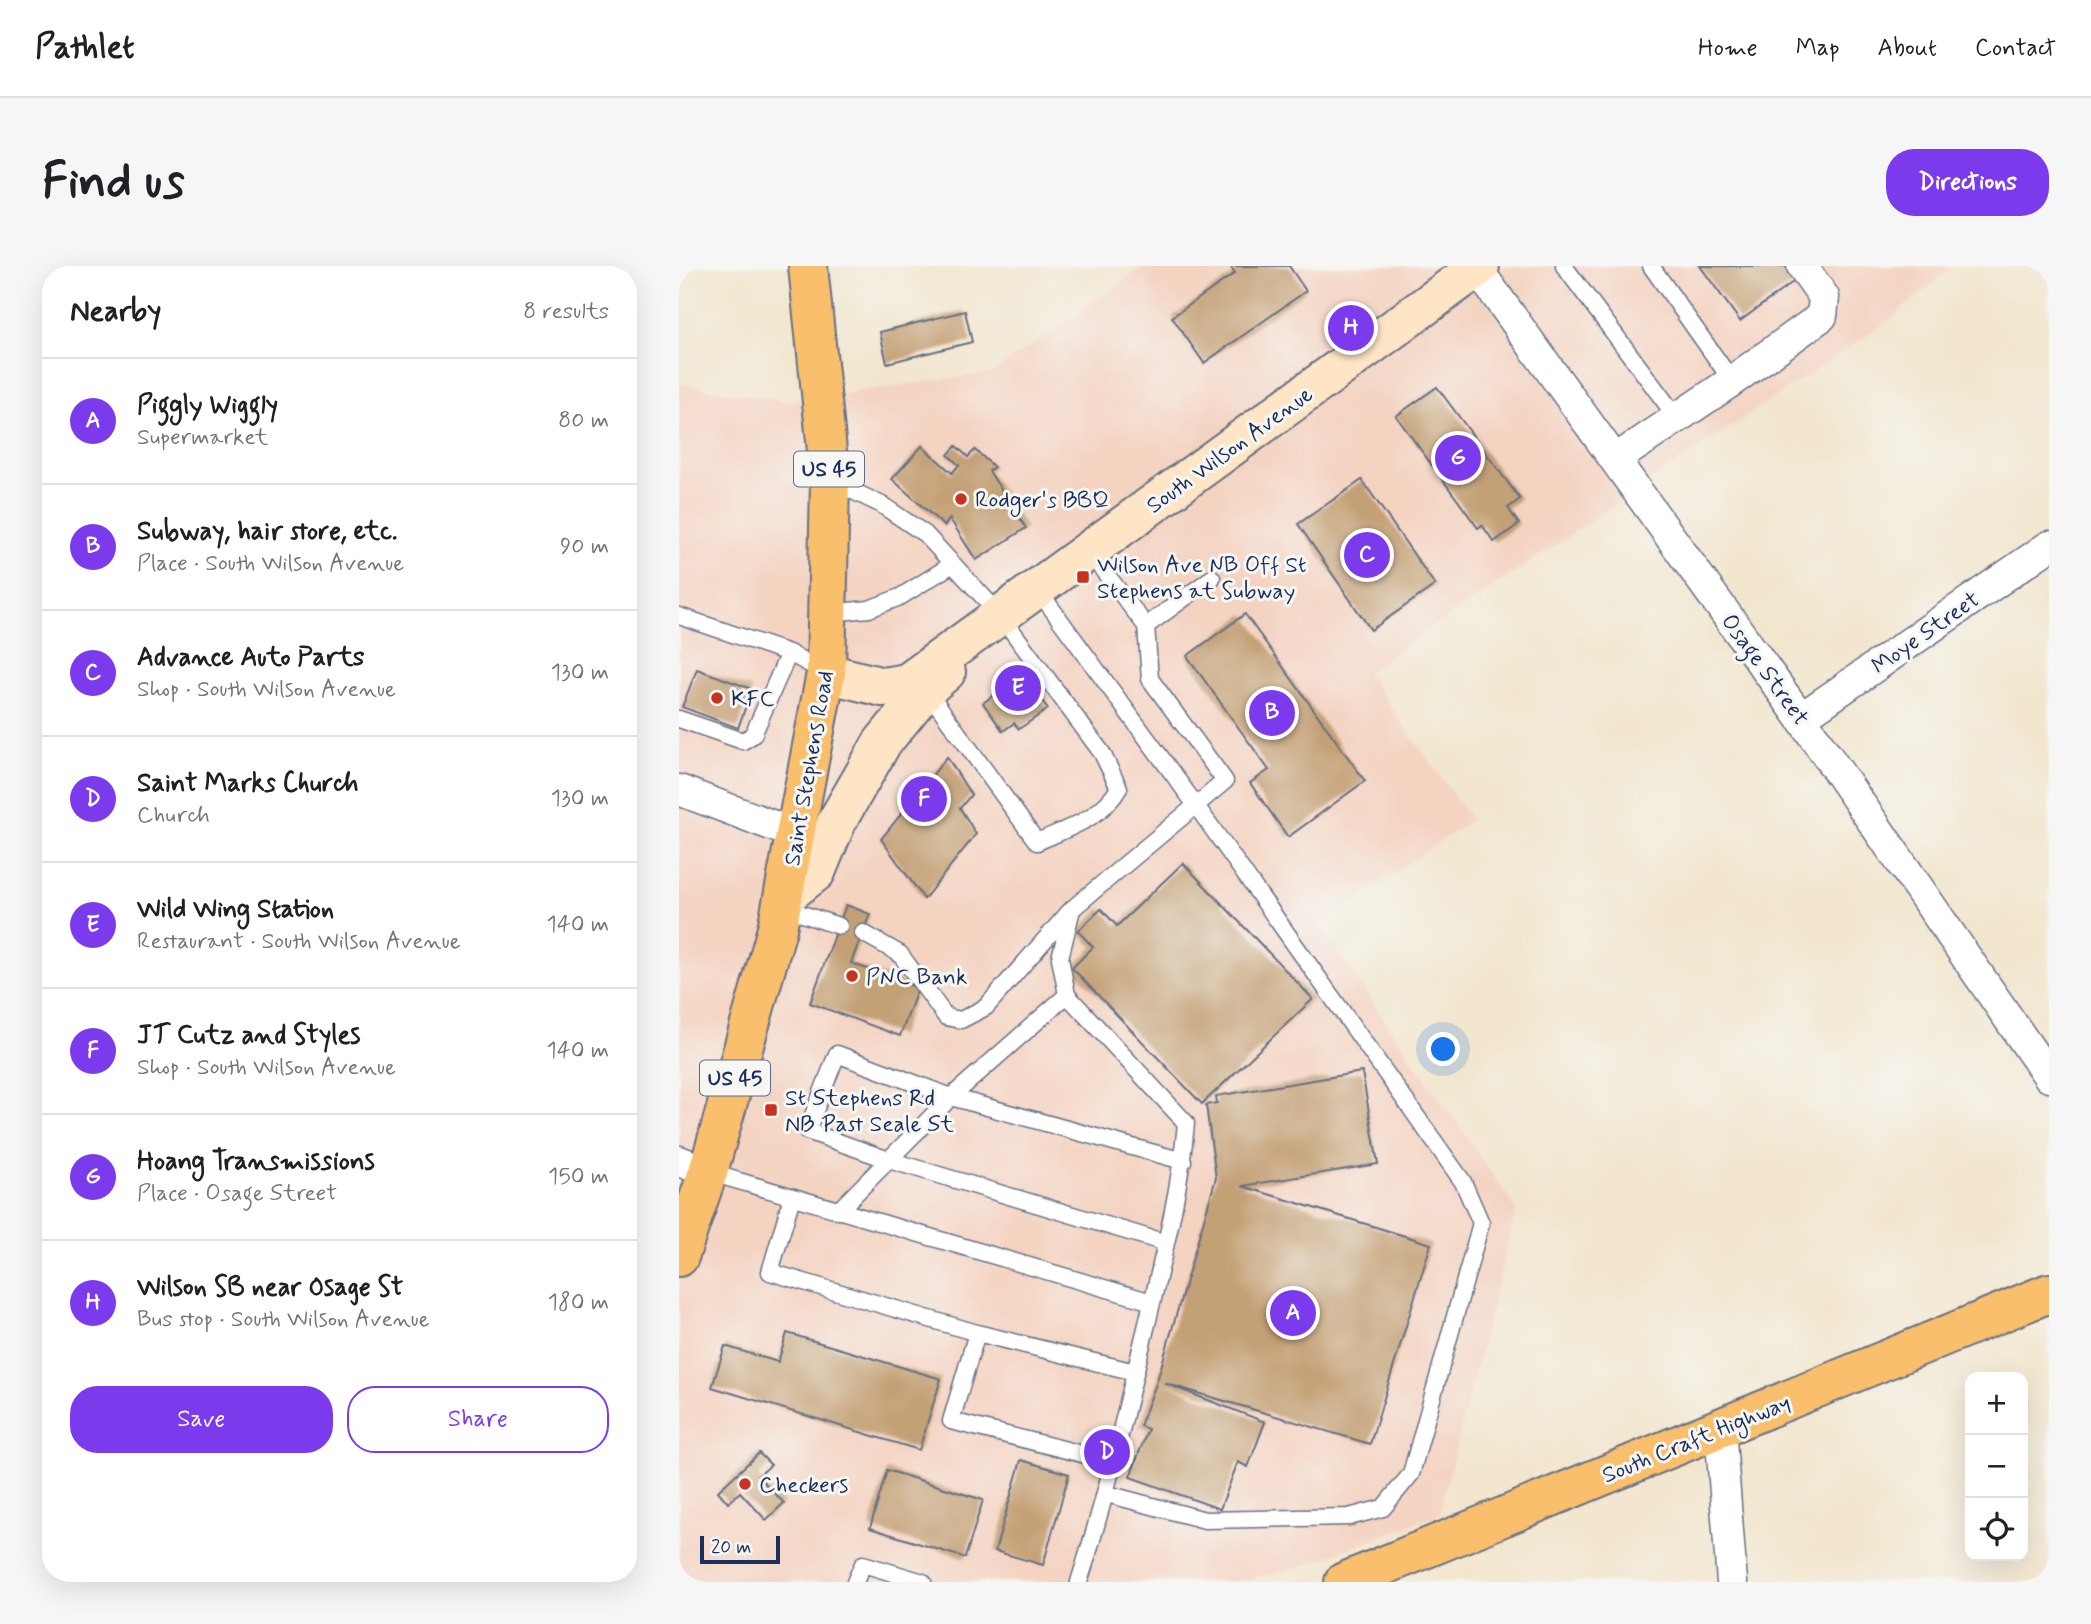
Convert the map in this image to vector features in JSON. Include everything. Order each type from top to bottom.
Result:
[{"type":"main road","name":"Saint Stephens Road","points":[[679,1257],[694,1166],[783,902],[826,673],[830,480],[808,266]]},
{"type":"main road","name":"South Wilson Avenue","points":[[826,673],[883,687],[907,683],[1478,267]]},
{"type":"main road","name":"South Wilson Avenue","points":[[783,902],[816,872],[837,821],[882,743],[926,689],[966,654],[990,624]]},
{"type":"main road","name":"South Craft Highway","points":[[1350,1581],[2049,1293]]},
{"type":"street","points":[[1615,459],[1732,381],[1822,316],[1824,297],[1802,266]]},
{"type":"street","name":"Osage Street","points":[[1478,267],[1801,718],[2049,1077]]},
{"type":"street","name":"Moye Street","points":[[1801,718],[2049,546]]},
{"type":"street","points":[[679,790],[795,834]]},
{"type":"street","points":[[1720,1428],[1732,1582]]},
{"type":"lane","points":[[1564,266],[1677,418]]},
{"type":"lane","points":[[1651,266],[1732,381]]},
{"type":"lane","points":[[830,480],[893,512],[925,534],[953,564],[990,624],[1102,753],[1119,788],[1110,804],[1087,820],[1037,842],[926,689]]},
{"type":"lane","points":[[863,933],[900,954],[946,1017],[961,1020],[986,1007],[1072,909],[1225,781],[1150,679],[1146,626],[1089,552]]},
{"type":"lane","points":[[829,613],[869,609],[900,597],[953,564]]},
{"type":"lane","points":[[1146,626],[1212,578]]},
{"type":"lane","points":[[1038,590],[1195,804],[1463,1182],[1481,1223],[1411,1474],[1383,1508],[1349,1517],[1205,1520],[1107,1494]]},
{"type":"lane","points":[[679,616],[789,653],[826,673]]},
{"type":"lane","points":[[679,719],[743,741],[753,735],[789,653]]},
{"type":"lane","points":[[783,902],[839,926]]},
{"type":"lane","points":[[1072,909],[1060,958],[1067,995],[1186,1123],[1183,1161],[1136,1372],[1107,1494],[1079,1582]]},
{"type":"lane","points":[[838,1211],[951,1097],[1067,995]]},
{"type":"lane","points":[[1166,1243],[889,1160],[807,1131],[837,1054],[951,1097],[1183,1161]]},
{"type":"lane","points":[[694,1166],[838,1211],[1152,1302]]},
{"type":"lane","points":[[792,1197],[771,1272],[977,1333],[1136,1372]]},
{"type":"lane","points":[[977,1333],[951,1421],[1114,1462]]},
{"type":"lane","points":[[855,1582],[863,1564],[923,1582]]},
{"type":"shaded area","points":[[1144,266],[1954,266],[1885,323],[1366,672],[1471,820],[1318,924],[1516,1209],[1439,1514],[1303,1566],[1235,1582],[679,1582],[679,384],[787,402],[994,372]]},
{"type":"building","points":[[1230,266],[1289,266],[1306,291],[1204,363],[1172,317],[1235,273]]},
{"type":"building","points":[[1700,266],[1794,266],[1801,276],[1740,321]]},
{"type":"building","points":[[965,311],[972,342],[887,363],[880,332]]},
{"type":"building","points":[[1437,387],[1520,499],[1508,508],[1519,524],[1494,542],[1482,525],[1478,528],[1396,416]]},
{"type":"building","name":"Rodger's BBQ","points":[[922,446],[952,473],[959,465],[948,455],[956,446],[968,457],[975,450],[994,467],[989,471],[1026,528],[976,560],[950,519],[944,526],[892,479]]},
{"type":"building","points":[[1362,480],[1435,585],[1371,630],[1298,524]]},
{"type":"building","points":[[1245,614],[1365,781],[1288,837],[1250,783],[1269,770],[1187,656]]},
{"type":"building","name":"KFC","points":[[697,669],[752,689],[738,728],[682,707]]},
{"type":"building","points":[[1023,674],[1048,709],[1019,729],[1014,723],[1003,731],[983,703]]},
{"type":"building","points":[[947,757],[971,795],[960,808],[976,834],[924,899],[881,839]]},
{"type":"building","points":[[1183,863],[1313,999],[1202,1104],[1072,968],[1093,947],[1078,931],[1101,909],[1117,926]]},
{"type":"building","name":"PNC Bank","points":[[846,905],[870,914],[851,963],[918,988],[900,1036],[810,1003]]},
{"type":"building","points":[[1362,1072],[1378,1164],[1242,1186],[1431,1244],[1370,1444],[1164,1383],[1265,1422],[1248,1467],[1238,1462],[1220,1509],[1130,1477],[1148,1429],[1140,1426],[1157,1381],[1216,1178],[1206,1105],[1217,1103],[1216,1096]]},
{"type":"building","points":[[787,1333],[941,1379],[919,1450],[712,1387],[725,1346],[778,1362]]},
{"type":"building","name":"Checkers","points":[[759,1453],[771,1465],[758,1476],[784,1503],[766,1520],[740,1492],[728,1503],[718,1491]]},
{"type":"building","points":[[1021,1460],[1069,1474],[1043,1565],[995,1551]]},
{"type":"building","points":[[887,1470],[983,1500],[965,1558],[870,1528]]},
{"type":"place","name":"Wilson SB near Osage St","points":[[1351,328]]},
{"type":"place","name":"Hoang Transmissions","points":[[1458,458]]},
{"type":"place","name":"Rodger's BBQ","points":[[961,499]]},
{"type":"place","name":"Advance Auto Parts","points":[[1367,555]]},
{"type":"place","name":"Wilson Ave NB Off St Stephens at Subway","points":[[1083,577]]},
{"type":"place","name":"Wild Wing Station","points":[[1018,688]]},
{"type":"place","name":"KFC","points":[[717,698]]},
{"type":"place","name":"Subway, hair store, etc.","points":[[1272,713]]},
{"type":"place","name":"JT Cutz and Styles","points":[[924,799]]},
{"type":"place","name":"PNC Bank","points":[[852,976]]},
{"type":"place","name":"St Stephens Rd NB Past Seale St","points":[[771,1110]]},
{"type":"place","name":"Piggly Wiggly","points":[[1293,1313]]},
{"type":"place","name":"Saint Marks Church","points":[[1107,1452]]},
{"type":"place","name":"Checkers","points":[[745,1484]]}]
